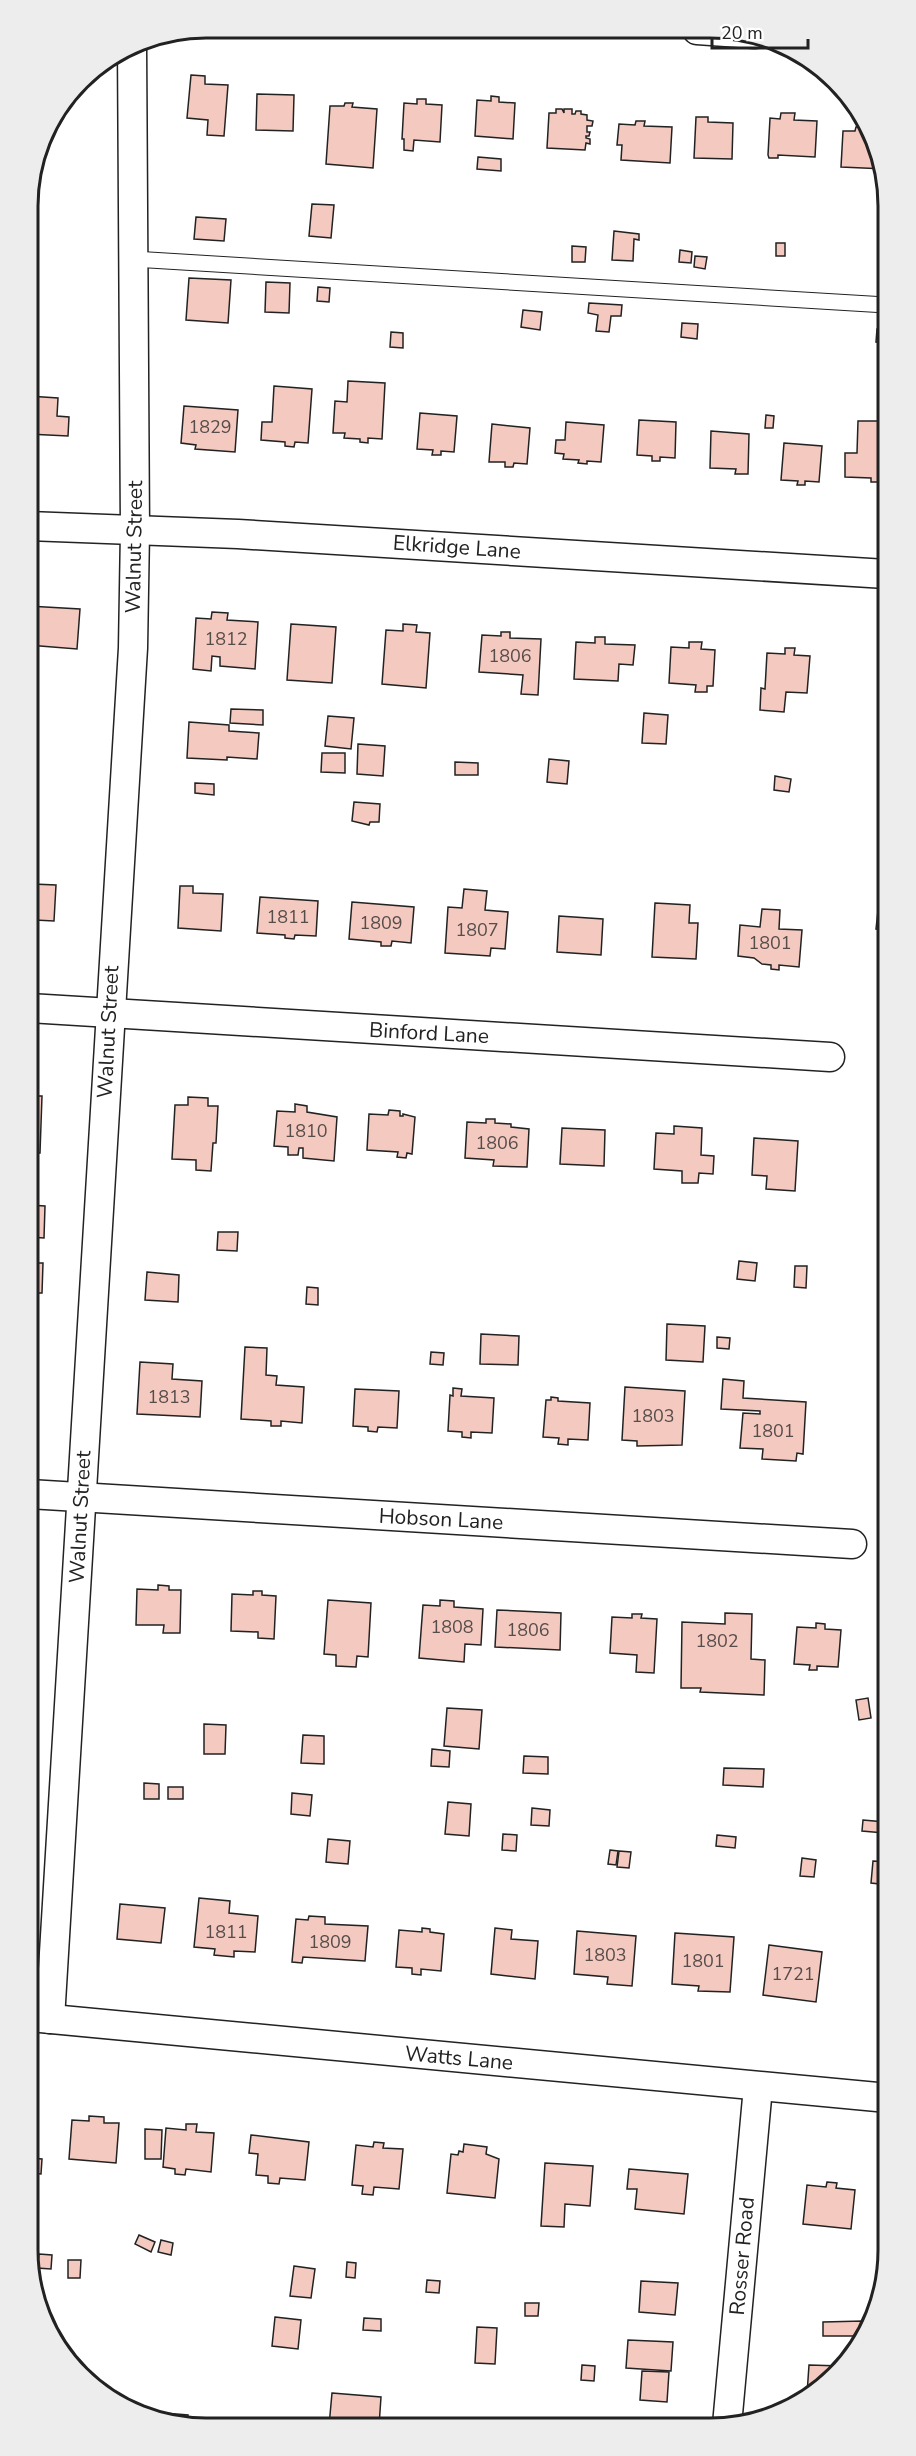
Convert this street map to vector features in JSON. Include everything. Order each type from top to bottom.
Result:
[{"type":"street","name":"Walnut Street","points":[[40,2018],[81,1497],[133,648],[135,531],[132,55]]},
{"type":"street","name":"Elkridge Lane","points":[[38,526],[238,534],[878,574]]},
{"type":"street","name":"Binford Lane","points":[[38,1009],[830,1057]]},
{"type":"street","name":"Hobson Lane","points":[[37,1494],[852,1544]]},
{"type":"street","name":"Watts Lane","points":[[40,2018],[878,2097]]},
{"type":"street","name":"Rosser Road","points":[[728,2417],[758,2087]]},
{"type":"lane","points":[[133,259],[878,305]]},
{"type":"building","points":[[191,75],[205,76],[205,84],[228,85],[224,136],[207,135],[208,120],[187,118]]},
{"type":"building","points":[[257,94],[294,95],[293,131],[256,130]]},
{"type":"building","points":[[491,96],[499,97],[499,102],[515,103],[513,139],[475,136],[477,100],[491,101]]},
{"type":"building","points":[[417,99],[426,99],[426,104],[442,105],[440,142],[414,140],[413,151],[404,150],[404,139],[402,139],[404,103],[417,104]]},
{"type":"building","points":[[345,103],[353,103],[352,107],[377,109],[373,168],[326,164],[330,106],[344,106]]},
{"type":"building","points":[[556,109],[562,109],[564,113],[564,109],[572,109],[572,114],[581,111],[581,114],[587,115],[587,120],[593,121],[592,126],[587,126],[587,132],[590,132],[586,138],[590,139],[590,144],[586,143],[585,150],[547,148],[549,113],[556,113]]},
{"type":"building","points":[[781,113],[795,113],[794,120],[817,121],[815,157],[778,155],[778,158],[769,158],[770,118],[780,119]]},
{"type":"building","points":[[696,117],[708,117],[708,122],[733,123],[732,159],[694,158]]},
{"type":"building","points":[[636,121],[645,121],[644,126],[672,127],[670,163],[621,160],[622,145],[617,145],[619,124],[635,125]]},
{"type":"building","points":[[856,127],[859,127],[870,152],[874,168],[841,167],[843,131],[855,131]]},
{"type":"building","points":[[478,157],[501,159],[501,171],[477,169]]},
{"type":"building","points":[[312,204],[334,205],[331,238],[309,236]]},
{"type":"building","points":[[196,217],[226,219],[224,241],[194,239]]},
{"type":"building","points":[[614,231],[639,234],[639,240],[634,239],[633,261],[612,260]]},
{"type":"building","points":[[776,243],[785,243],[785,256],[776,256]]},
{"type":"building","points":[[572,246],[586,247],[585,262],[572,262]]},
{"type":"building","points":[[680,250],[692,252],[691,263],[679,262]]},
{"type":"building","points":[[695,256],[707,257],[705,269],[694,267]]},
{"type":"building","points":[[189,278],[231,280],[228,323],[186,320]]},
{"type":"building","points":[[266,282],[290,283],[289,313],[265,312]]},
{"type":"building","points":[[318,287],[330,288],[329,302],[317,301]]},
{"type":"building","points":[[589,303],[622,305],[621,316],[611,316],[609,332],[596,331],[598,315],[588,313]]},
{"type":"building","points":[[523,310],[542,312],[540,330],[521,327]]},
{"type":"building","points":[[682,323],[698,324],[697,339],[681,337]]},
{"type":"building","points":[[391,332],[403,333],[403,348],[390,347]]},
{"type":"building","points":[[348,381],[385,383],[382,439],[368,438],[368,443],[360,442],[360,439],[344,438],[345,433],[333,433],[335,401],[347,402]]},
{"type":"building","points":[[274,386],[312,389],[308,443],[295,442],[294,447],[285,446],[285,442],[261,440],[262,422],[272,422]]},
{"type":"building","points":[[38,397],[58,398],[57,416],[69,417],[68,436],[38,434]]},
{"type":"building","points":[[184,406],[238,410],[235,452],[195,449],[196,445],[181,443]]},
{"type":"building","points":[[420,413],[457,416],[454,452],[441,451],[441,455],[432,455],[433,450],[417,449]]},
{"type":"building","points":[[766,415],[774,416],[773,428],[765,428]]},
{"type":"building","points":[[639,420],[676,422],[675,458],[660,457],[660,461],[652,461],[652,456],[637,455]]},
{"type":"building","points":[[858,421],[878,421],[878,482],[871,482],[871,478],[845,477],[845,453],[857,453]]},
{"type":"building","points":[[566,422],[604,425],[601,462],[578,463],[579,460],[563,459],[564,454],[555,453],[556,440],[565,440]]},
{"type":"building","points":[[492,424],[530,428],[527,464],[514,463],[513,467],[505,467],[505,462],[489,462]]},
{"type":"building","points":[[711,431],[749,434],[748,474],[735,474],[736,469],[710,468]]},
{"type":"building","points":[[784,443],[822,446],[819,482],[805,481],[805,485],[797,485],[798,481],[781,480]]},
{"type":"building","points":[[38,607],[80,609],[77,649],[38,646]]},
{"type":"building","points":[[212,612],[228,613],[227,620],[258,622],[255,669],[220,666],[220,657],[212,656],[211,671],[193,669],[196,618],[211,619]]},
{"type":"building","points":[[291,624],[336,627],[332,683],[287,680]]},
{"type":"building","points":[[403,624],[417,625],[416,632],[430,633],[426,688],[382,684],[386,630],[403,631]]},
{"type":"building","points":[[501,632],[510,632],[510,638],[541,639],[538,695],[521,694],[523,675],[479,672],[482,635],[501,636]]},
{"type":"building","points":[[595,637],[605,637],[605,644],[635,645],[633,665],[619,664],[618,681],[574,679],[576,642],[595,643]]},
{"type":"building","points":[[689,642],[702,642],[701,649],[715,650],[713,686],[707,686],[707,692],[695,692],[696,685],[669,683],[671,647],[689,648]]},
{"type":"building","points":[[785,648],[795,648],[794,655],[810,656],[807,693],[786,692],[784,712],[760,710],[761,688],[765,689],[767,653],[785,654]]},
{"type":"building","points":[[231,709],[263,710],[263,725],[230,723]]},
{"type":"building","points":[[644,713],[668,715],[666,744],[642,743]]},
{"type":"building","points":[[328,716],[354,718],[351,749],[325,746]]},
{"type":"building","points":[[189,722],[229,725],[229,731],[259,733],[257,759],[187,758]]},
{"type":"building","points":[[358,744],[385,746],[383,776],[357,774]]},
{"type":"building","points":[[322,753],[345,753],[345,773],[321,772]]},
{"type":"building","points":[[549,759],[569,761],[567,784],[547,782]]},
{"type":"building","points":[[455,762],[478,763],[478,775],[455,775]]},
{"type":"building","points":[[775,776],[791,779],[789,792],[774,790]]},
{"type":"building","points":[[195,783],[214,784],[214,795],[195,793]]},
{"type":"building","points":[[354,802],[380,804],[379,822],[370,822],[369,825],[352,821]]},
{"type":"building","points":[[38,884],[56,885],[54,921],[38,920]]},
{"type":"building","points":[[180,886],[193,886],[193,893],[223,894],[221,931],[178,928]]},
{"type":"building","points":[[464,889],[487,891],[485,910],[508,912],[505,949],[491,948],[490,956],[445,953],[448,907],[462,908]]},
{"type":"building","points":[[260,897],[318,901],[316,936],[295,935],[294,939],[285,938],[285,935],[257,933]]},
{"type":"building","points":[[352,902],[414,907],[411,943],[392,941],[391,946],[381,946],[381,942],[349,939]]},
{"type":"building","points":[[655,903],[690,905],[689,923],[698,923],[696,959],[652,957]]},
{"type":"building","points":[[762,909],[780,910],[779,929],[802,930],[799,967],[779,965],[779,970],[771,969],[771,965],[762,964],[754,958],[738,956],[740,925],[760,927]]},
{"type":"building","points":[[559,916],[603,919],[601,955],[557,952]]},
{"type":"building","points":[[38,1096],[42,1096],[40,1153],[38,1153]]},
{"type":"building","points":[[188,1097],[208,1098],[208,1106],[218,1106],[216,1143],[213,1143],[211,1171],[196,1170],[196,1160],[172,1159],[175,1105],[188,1105]]},
{"type":"building","points":[[295,1104],[307,1106],[307,1112],[337,1117],[334,1161],[303,1158],[303,1148],[299,1148],[298,1155],[288,1155],[288,1147],[274,1146],[277,1111],[295,1112]]},
{"type":"building","points":[[389,1110],[400,1111],[400,1116],[403,1114],[415,1117],[412,1154],[407,1153],[406,1158],[397,1157],[398,1152],[367,1150],[369,1114],[388,1115]]},
{"type":"building","points":[[486,1119],[495,1119],[495,1123],[511,1124],[511,1127],[529,1129],[527,1167],[493,1166],[494,1160],[465,1158],[467,1122],[486,1123]]},
{"type":"building","points":[[674,1126],[702,1128],[701,1155],[714,1156],[713,1174],[699,1173],[698,1183],[682,1183],[682,1171],[654,1169],[656,1133],[674,1134]]},
{"type":"building","points":[[562,1128],[605,1130],[604,1166],[560,1164]]},
{"type":"building","points":[[754,1138],[798,1141],[795,1191],[766,1189],[767,1176],[752,1175]]},
{"type":"building","points":[[38,1206],[45,1206],[44,1238],[37,1238]]},
{"type":"building","points":[[218,1232],[238,1232],[237,1251],[217,1250]]},
{"type":"building","points":[[739,1261],[757,1263],[755,1281],[737,1279]]},
{"type":"building","points":[[37,1263],[43,1263],[42,1293],[37,1293]]},
{"type":"building","points":[[795,1266],[807,1266],[806,1288],[794,1287]]},
{"type":"building","points":[[147,1272],[179,1275],[178,1302],[145,1300]]},
{"type":"building","points":[[307,1287],[318,1288],[318,1305],[306,1304]]},
{"type":"building","points":[[667,1324],[705,1326],[703,1362],[666,1360]]},
{"type":"building","points":[[481,1334],[519,1336],[518,1365],[480,1364]]},
{"type":"building","points":[[717,1337],[730,1338],[729,1349],[717,1348]]},
{"type":"building","points":[[245,1347],[267,1348],[266,1375],[277,1376],[276,1385],[304,1387],[302,1423],[281,1421],[281,1426],[271,1426],[271,1421],[241,1419]]},
{"type":"building","points":[[431,1352],[444,1353],[443,1365],[430,1364]]},
{"type":"building","points":[[140,1362],[173,1364],[172,1379],[202,1381],[200,1417],[137,1414]]},
{"type":"building","points":[[723,1379],[744,1381],[743,1398],[806,1402],[803,1454],[797,1453],[796,1461],[762,1459],[763,1449],[740,1448],[743,1413],[760,1414],[760,1411],[721,1409]]},
{"type":"building","points":[[625,1387],[685,1391],[682,1445],[637,1446],[637,1441],[622,1440]]},
{"type":"building","points":[[453,1388],[462,1389],[461,1396],[494,1398],[492,1433],[471,1432],[471,1438],[462,1437],[462,1432],[448,1431],[450,1395],[453,1396]]},
{"type":"building","points":[[355,1389],[399,1391],[397,1428],[378,1427],[377,1432],[368,1431],[368,1427],[353,1426]]},
{"type":"building","points":[[551,1397],[558,1398],[558,1401],[590,1403],[588,1440],[568,1439],[568,1445],[558,1444],[559,1438],[543,1437],[546,1400],[551,1400]]},
{"type":"building","points":[[158,1585],[169,1586],[169,1590],[181,1590],[180,1633],[163,1633],[164,1625],[136,1625],[137,1589],[158,1590]]},
{"type":"building","points":[[253,1591],[262,1591],[262,1595],[276,1596],[274,1639],[258,1638],[258,1632],[231,1631],[232,1594],[253,1595]]},
{"type":"building","points":[[328,1600],[371,1603],[368,1657],[357,1656],[356,1667],[336,1666],[336,1655],[324,1654]]},
{"type":"building","points":[[440,1600],[454,1601],[454,1607],[483,1609],[481,1645],[465,1644],[464,1662],[419,1658],[423,1605],[440,1606]]},
{"type":"building","points":[[497,1610],[561,1613],[560,1650],[495,1647]]},
{"type":"building","points":[[725,1613],[752,1614],[751,1659],[765,1660],[764,1695],[700,1692],[701,1688],[681,1688],[682,1622],[725,1624]]},
{"type":"building","points":[[632,1614],[642,1614],[641,1618],[657,1619],[654,1673],[636,1672],[637,1655],[610,1653],[612,1617],[632,1618]]},
{"type":"building","points":[[816,1623],[825,1624],[825,1629],[841,1630],[838,1667],[817,1666],[817,1670],[809,1670],[810,1665],[794,1664],[797,1627],[816,1628]]},
{"type":"building","points":[[868,1698],[871,1718],[859,1720],[856,1700]]},
{"type":"building","points":[[447,1708],[482,1710],[479,1749],[444,1746]]},
{"type":"building","points":[[204,1724],[226,1725],[225,1754],[204,1754]]},
{"type":"building","points":[[303,1735],[324,1736],[324,1764],[301,1763]]},
{"type":"building","points":[[432,1749],[450,1751],[449,1767],[431,1766]]},
{"type":"building","points":[[524,1756],[548,1757],[548,1774],[523,1773]]},
{"type":"building","points":[[724,1768],[764,1769],[763,1787],[723,1785]]},
{"type":"building","points":[[144,1783],[159,1784],[159,1799],[144,1799]]},
{"type":"building","points":[[168,1787],[183,1787],[183,1799],[168,1799]]},
{"type":"building","points":[[292,1793],[312,1795],[310,1816],[291,1814]]},
{"type":"building","points":[[448,1802],[471,1804],[469,1836],[445,1834]]},
{"type":"building","points":[[532,1808],[550,1810],[549,1826],[531,1825]]},
{"type":"building","points":[[863,1820],[878,1821],[878,1832],[862,1831]]},
{"type":"building","points":[[503,1834],[517,1835],[516,1851],[502,1850]]},
{"type":"building","points":[[717,1835],[736,1837],[735,1848],[716,1846]]},
{"type":"building","points":[[328,1839],[350,1841],[348,1864],[326,1862]]},
{"type":"building","points":[[610,1850],[618,1851],[616,1865],[608,1864]]},
{"type":"building","points":[[619,1851],[631,1852],[629,1868],[617,1867]]},
{"type":"building","points":[[802,1858],[816,1860],[814,1877],[800,1876]]},
{"type":"building","points":[[873,1861],[878,1861],[878,1884],[871,1883]]},
{"type":"building","points":[[199,1898],[230,1901],[229,1913],[258,1916],[255,1952],[234,1951],[234,1957],[214,1955],[215,1949],[194,1947]]},
{"type":"building","points":[[120,1904],[165,1908],[161,1943],[117,1939]]},
{"type":"building","points":[[309,1916],[325,1917],[325,1924],[368,1926],[365,1961],[303,1957],[302,1963],[292,1962],[296,1919],[308,1920]]},
{"type":"building","points":[[422,1928],[444,1934],[441,1971],[421,1969],[421,1975],[412,1974],[412,1968],[396,1967],[399,1930],[422,1932]]},
{"type":"building","points":[[495,1928],[512,1930],[511,1939],[538,1941],[535,1979],[491,1974]]},
{"type":"building","points":[[577,1931],[636,1936],[632,1986],[607,1984],[608,1977],[574,1974]]},
{"type":"building","points":[[675,1933],[734,1937],[730,1992],[698,1991],[699,1986],[672,1984]]},
{"type":"building","points":[[769,1945],[822,1952],[816,2002],[763,1995]]},
{"type":"building","points":[[89,2116],[104,2117],[104,2123],[119,2123],[116,2163],[69,2159],[72,2120],[89,2121]]},
{"type":"building","points":[[186,2124],[197,2124],[196,2132],[214,2133],[211,2172],[186,2169],[185,2175],[175,2174],[175,2169],[163,2167],[166,2128],[186,2130]]},
{"type":"building","points":[[145,2129],[162,2130],[161,2159],[145,2159]]},
{"type":"building","points":[[251,2135],[309,2142],[305,2180],[280,2178],[279,2184],[268,2183],[268,2176],[256,2175],[258,2154],[249,2153]]},
{"type":"building","points":[[374,2142],[384,2143],[383,2148],[403,2149],[399,2189],[374,2187],[373,2195],[362,2194],[363,2186],[352,2185],[356,2145],[373,2147]]},
{"type":"building","points":[[464,2144],[487,2147],[486,2154],[499,2159],[495,2198],[447,2193],[451,2154],[458,2155],[459,2151],[463,2152]]},
{"type":"building","points":[[37,2159],[42,2159],[41,2174],[37,2174]]},
{"type":"building","points":[[545,2163],[593,2166],[590,2206],[565,2204],[564,2227],[541,2226]]},
{"type":"building","points":[[629,2169],[688,2174],[684,2214],[635,2209],[637,2189],[627,2189]]},
{"type":"building","points":[[827,2182],[837,2183],[836,2188],[855,2190],[851,2229],[803,2224],[807,2185],[826,2187]]},
{"type":"building","points":[[139,2235],[155,2242],[151,2252],[135,2244]]},
{"type":"building","points":[[161,2240],[173,2243],[171,2255],[158,2252]]},
{"type":"building","points":[[39,2254],[52,2255],[51,2269],[39,2268]]},
{"type":"building","points":[[68,2260],[81,2260],[80,2278],[68,2278]]},
{"type":"building","points":[[347,2262],[356,2263],[355,2278],[346,2277]]},
{"type":"building","points":[[294,2266],[315,2269],[311,2298],[290,2296]]},
{"type":"building","points":[[427,2280],[440,2281],[439,2293],[426,2292]]},
{"type":"building","points":[[641,2281],[678,2283],[675,2315],[639,2312]]},
{"type":"building","points":[[525,2303],[539,2303],[538,2316],[525,2316]]},
{"type":"building","points":[[275,2317],[301,2320],[298,2349],[272,2346]]},
{"type":"building","points":[[364,2318],[381,2319],[381,2331],[363,2330]]},
{"type":"building","points":[[863,2321],[855,2336],[823,2336],[823,2322]]},
{"type":"building","points":[[477,2327],[497,2328],[495,2364],[475,2363]]},
{"type":"building","points":[[628,2340],[673,2342],[671,2371],[626,2368]]},
{"type":"building","points":[[582,2365],[595,2366],[594,2381],[581,2380]]},
{"type":"building","points":[[809,2365],[832,2366],[821,2377],[807,2387]]},
{"type":"building","points":[[642,2371],[669,2372],[667,2402],[640,2400]]},
{"type":"building","points":[[332,2393],[381,2397],[380,2418],[330,2418]]},
{"type":"building","points":[[165,2413],[188,2415],[188,2417]]}]
